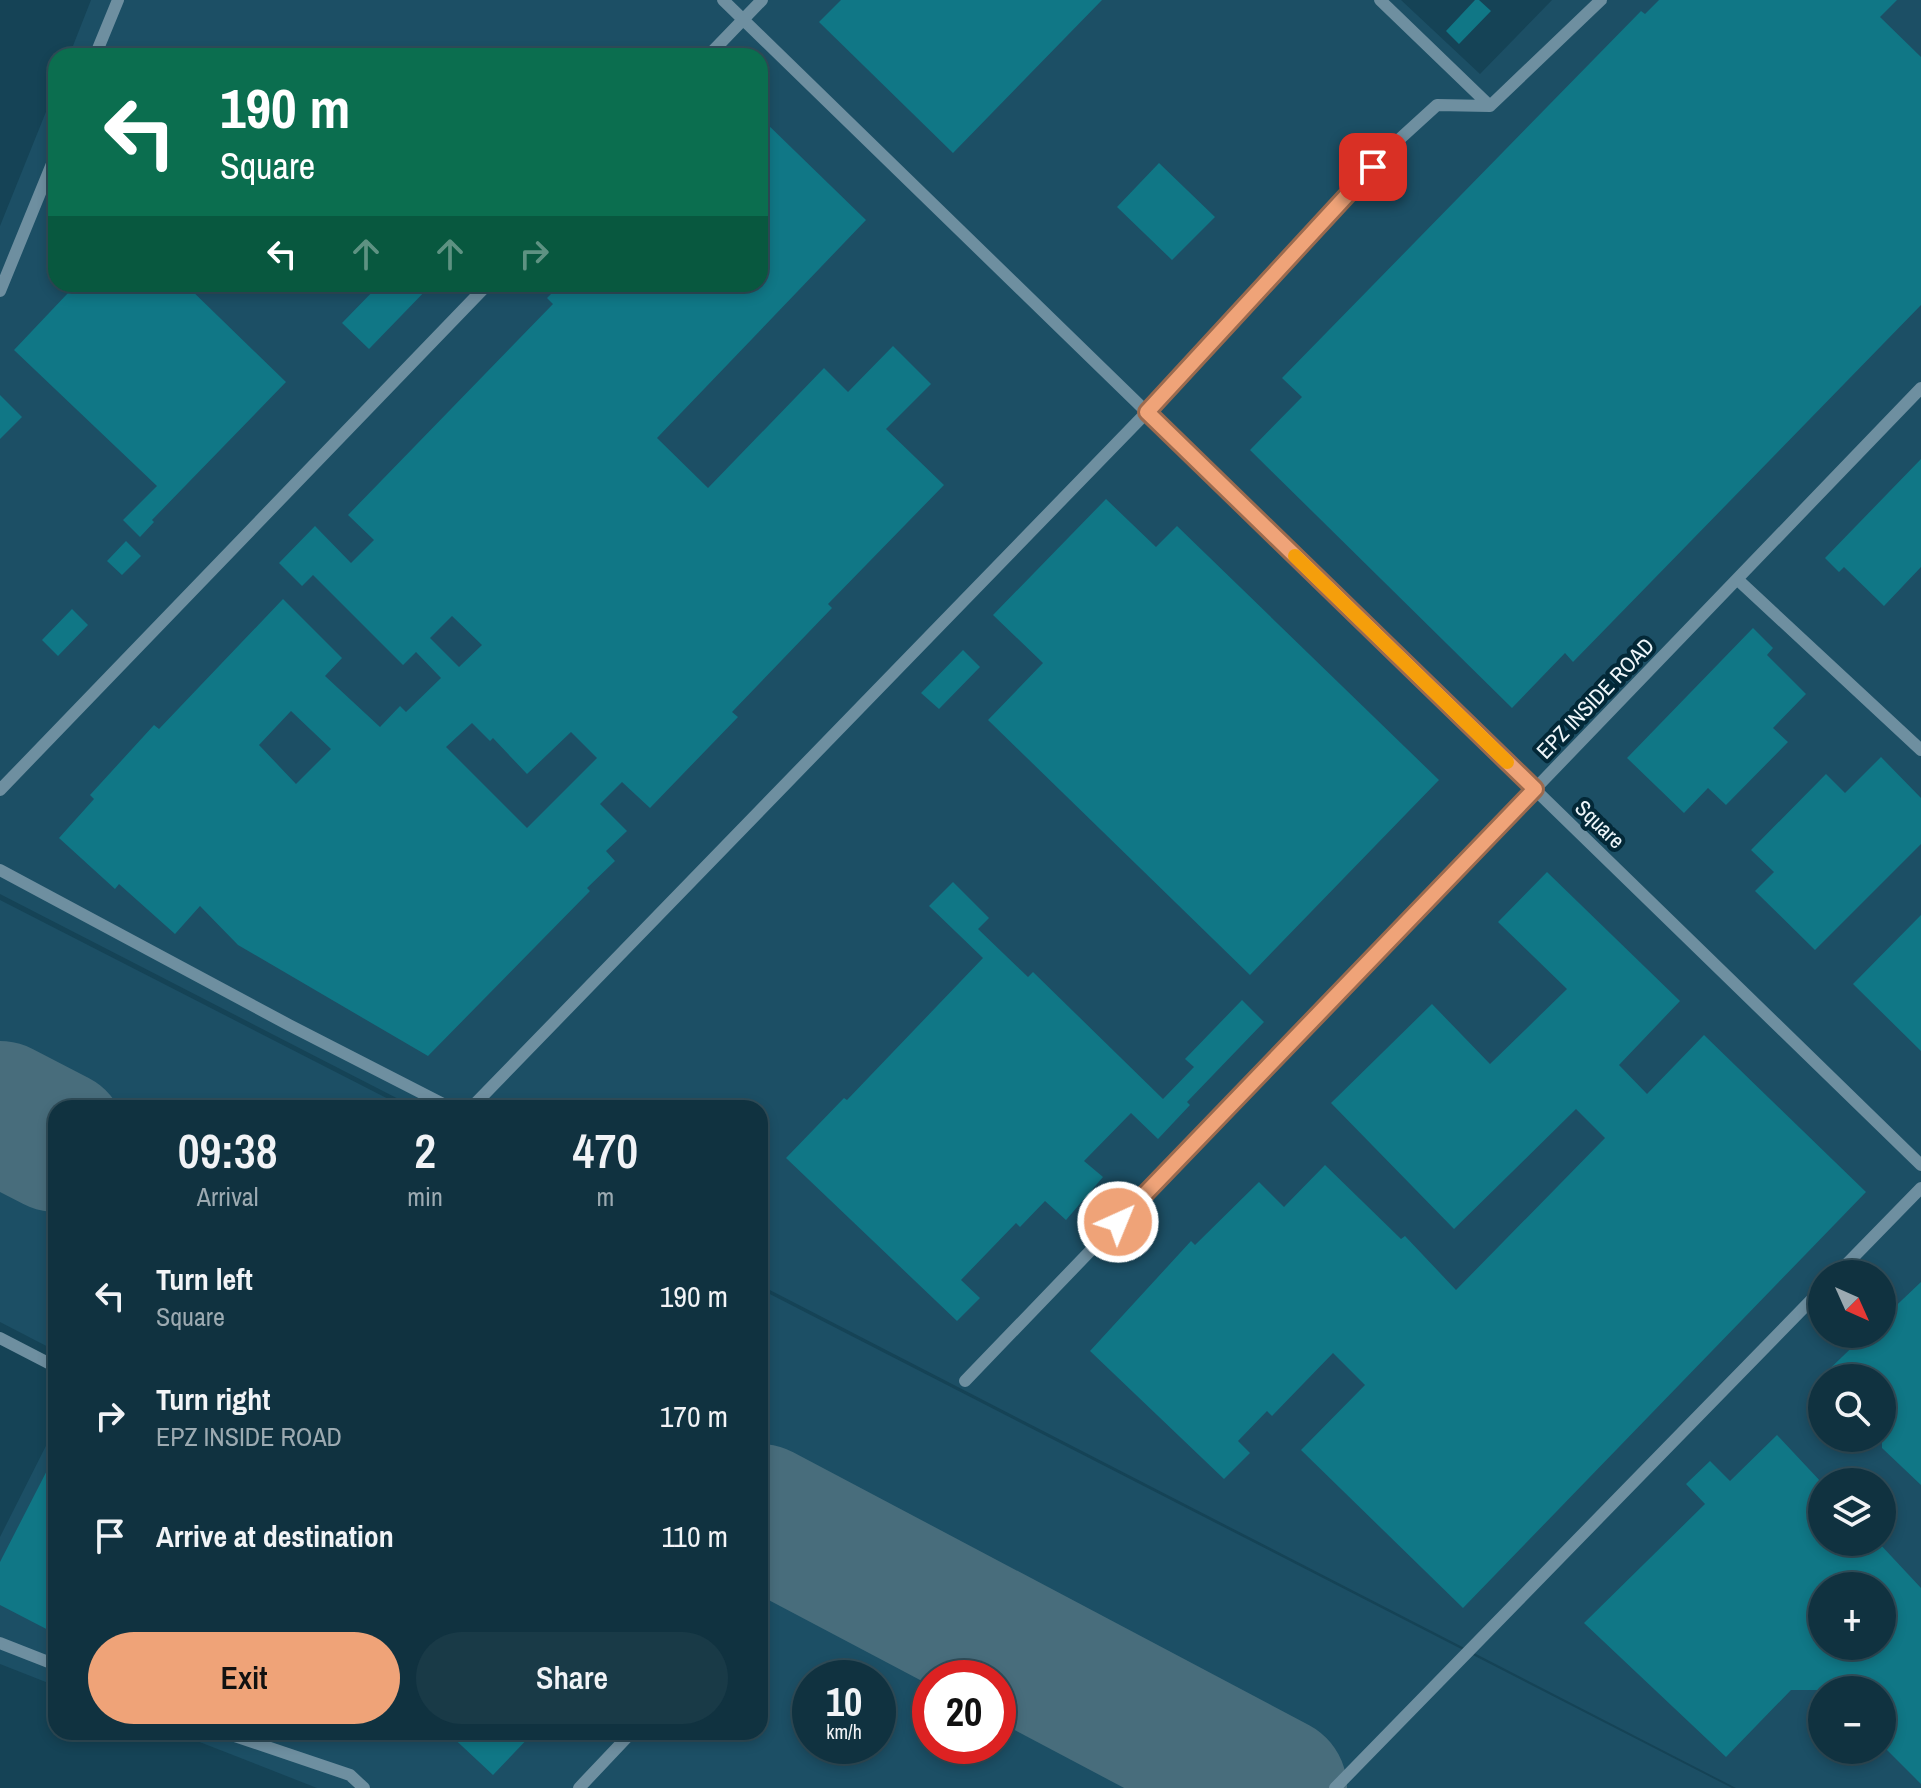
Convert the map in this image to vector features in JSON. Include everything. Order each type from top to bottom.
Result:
[{"type":"lane","points":[[98,48],[118,0]]},
{"type":"lane","name":"Square","points":[[723,0],[1921,1165]]},
{"type":"lane","points":[[716,48],[762,0]]},
{"type":"lane","points":[[1380,0],[1490,106]]},
{"type":"lane","points":[[479,1100],[1147,412],[1317,231],[1392,146],[1437,105],[1490,106],[1601,0]]},
{"type":"lane","points":[[0,291],[48,174]]},
{"type":"lane","points":[[0,790],[480,292]]},
{"type":"lane","name":"EPZ INSIDE ROAD","points":[[965,1381],[1921,388]]},
{"type":"lane","points":[[1737,579],[1921,750]]},
{"type":"lane","points":[[0,870],[435,1100]]},
{"type":"lane","points":[[1851,1260],[1921,1188]]},
{"type":"lane","points":[[1335,1788],[1808,1303]]},
{"type":"lane","points":[[0,1338],[48,1363]]},
{"type":"lane","points":[[0,1643],[48,1662]]},
{"type":"lane","points":[[247,1740],[350,1775],[364,1788]]},
{"type":"lane","points":[[579,1788],[624,1740]]},
{"type":"shaded area","points":[[91,0],[1401,0],[1480,74],[1552,0],[1921,0],[1921,1788],[1736,1788],[768,1289],[768,1100],[400,1100],[0,894],[0,226],[48,107],[48,292],[768,292],[768,48],[72,48]]},
{"type":"shaded area","points":[[0,900],[390,1100],[48,1100],[48,1347],[0,1322]]},
{"type":"shaded area","points":[[768,1293],[1732,1788],[317,1788],[194,1740],[768,1740]]},
{"type":"shaded area","points":[[48,1442],[48,1683],[0,1664],[0,1537]]},
{"type":"building","points":[[841,0],[1102,0],[953,153],[819,22]]},
{"type":"building","points":[[1475,0],[1491,11],[1459,44],[1446,31]]},
{"type":"building","points":[[1659,0],[1897,0],[1880,17],[1921,57],[1921,305],[1573,662],[1565,653],[1512,708],[1250,450],[1302,397],[1282,378],[1641,11],[1645,14]]},
{"type":"building","points":[[768,125],[866,220],[657,438],[708,488],[824,368],[848,392],[893,346],[931,384],[886,429],[944,485],[828,604],[832,608],[732,712],[738,717],[650,808],[622,782],[600,804],[627,831],[606,851],[615,861],[587,888],[590,891],[428,1056],[238,945],[200,906],[175,934],[119,884],[115,889],[59,838],[94,799],[90,795],[154,725],[159,729],[283,599],[342,658],[325,676],[380,727],[400,706],[406,712],[441,678],[416,652],[403,665],[313,575],[302,586],[279,563],[315,526],[351,563],[374,540],[348,515],[553,304],[547,298],[553,292],[768,292]],"holes":[[[452,616],[482,645],[459,667],[430,638]],[[291,711],[331,749],[296,784],[259,745]],[[472,723],[490,741],[493,738],[527,774],[571,732],[597,758],[527,828],[446,747]]]},
{"type":"building","points":[[1159,163],[1215,217],[1172,260],[1117,207]]},
{"type":"building","points":[[193,292],[286,382],[152,520],[154,522],[140,537],[123,520],[157,486],[14,350],[68,293]]},
{"type":"building","points":[[372,292],[424,292],[369,349],[342,323]]},
{"type":"building","points":[[0,395],[22,417],[0,439]]},
{"type":"building","points":[[1921,459],[1921,567],[1884,606],[1844,567],[1839,572],[1825,558]]},
{"type":"building","points":[[1106,499],[1156,547],[1177,526],[1439,780],[1250,975],[988,720],[1043,663],[993,615]]},
{"type":"building","points":[[126,541],[141,556],[122,575],[107,561]]},
{"type":"building","points":[[72,609],[88,625],[58,656],[42,640]]},
{"type":"building","points":[[1753,628],[1773,648],[1767,655],[1806,694],[1773,728],[1788,742],[1726,805],[1708,788],[1684,813],[1627,758]]},
{"type":"building","points":[[963,650],[980,667],[939,709],[921,693]]},
{"type":"building","points":[[1881,757],[1921,798],[1921,844],[1815,950],[1755,891],[1774,872],[1751,850],[1826,774],[1845,793]]},
{"type":"building","points":[[1547,872],[1680,1001],[1619,1065],[1647,1094],[1704,1035],[1866,1192],[1463,1608],[1301,1450],[1365,1385],[1333,1353],[1272,1416],[1267,1411],[1238,1441],[1250,1453],[1224,1479],[1090,1351],[1191,1241],[1195,1245],[1259,1182],[1284,1207],[1325,1165],[1401,1239],[1405,1236],[1456,1290],[1605,1138],[1576,1109],[1454,1229],[1331,1103],[1432,1004],[1490,1064],[1567,989],[1498,922]]},
{"type":"building","points":[[953,882],[989,918],[978,929],[1028,977],[1033,972],[1163,1099],[1194,1067],[1185,1059],[1242,1000],[1264,1022],[1187,1102],[1190,1105],[1158,1139],[1131,1113],[1084,1161],[1103,1177],[1066,1220],[1045,1201],[1020,1227],[1016,1223],[961,1280],[980,1298],[957,1321],[786,1158],[844,1098],[847,1100],[983,958],[929,906]]},
{"type":"building","points":[[1921,915],[1921,1051],[1853,984]]},
{"type":"building","points":[[1921,1282],[1921,1485],[1886,1452],[1896,1452],[1896,1364],[1835,1364],[1851,1348],[1896,1348],[1896,1306]]},
{"type":"building","points":[[1777,1435],[1808,1468],[1808,1556],[1891,1556],[1921,1588],[1921,1784],[1896,1759],[1896,1676],[1808,1676],[1808,1690],[1791,1690],[1726,1757],[1584,1623],[1705,1504],[1686,1484],[1710,1461],[1730,1481]]},
{"type":"building","points":[[48,1469],[48,1630],[0,1605],[0,1562]]},
{"type":"building","points":[[456,1740],[526,1740],[493,1775]]},
{"type":"runway","points":[[0,1112],[48,1137]]},
{"type":"runway","points":[[768,1519],[1276,1788]]},
{"type":"slow traffic","points":[[1295,556],[1507,762]]},
{"type":"route","points":[[1118,1222],[1535,789],[1147,412],[1373,167]]}]
